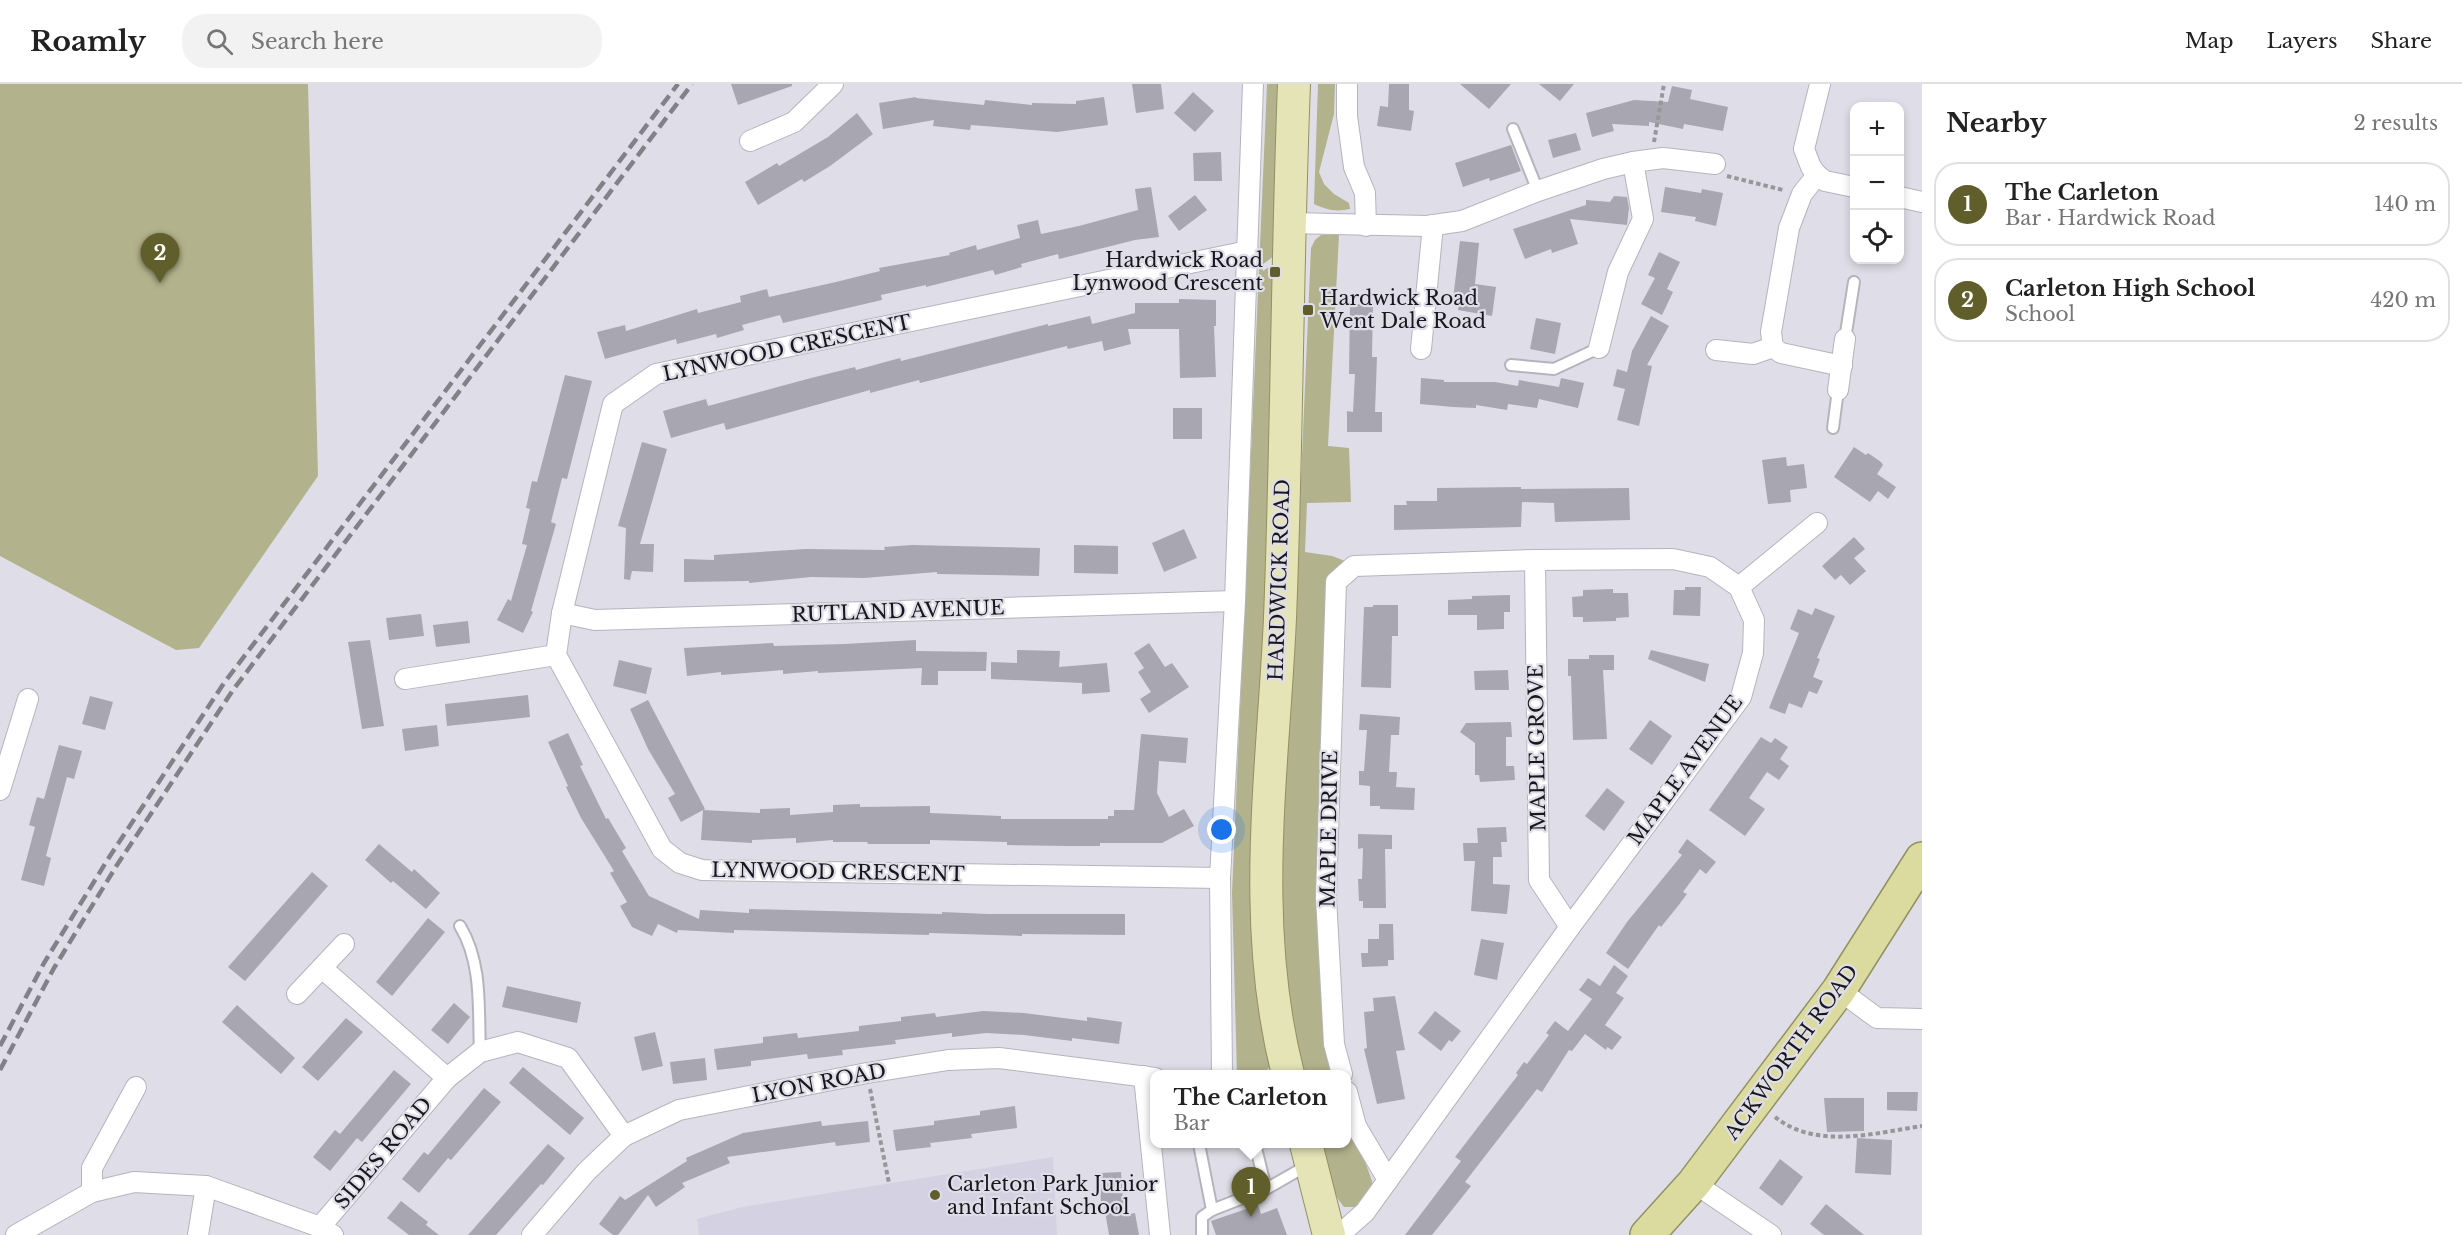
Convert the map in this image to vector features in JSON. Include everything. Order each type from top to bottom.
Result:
[{"type":"highway","name":"ACKWORTH ROAD","points":[[1647,1235],[1694,1183],[1839,990],[1922,858]]},
{"type":"main road","name":"HARDWICK ROAD","points":[[1287,1070],[1276,1011],[1268,939],[1265,881],[1266,820],[1280,618],[1288,224],[1294,84]]},
{"type":"main road","points":[[1308,1154],[1331,1235]]},
{"type":"street","points":[[750,141],[794,122],[833,84]]},
{"type":"street","points":[[1222,1070],[1220,878],[1235,601],[1252,84]]},
{"type":"street","points":[[1347,84],[1347,116],[1354,167],[1365,193],[1366,226]]},
{"type":"street","points":[[1820,84],[1804,149],[1811,168],[1817,175],[1825,181],[1850,186]]},
{"type":"street","points":[[1288,224],[1433,225],[1462,221],[1538,191],[1603,169],[1642,160],[1715,164]]},
{"type":"street","points":[[1599,348],[1618,272],[1644,219],[1642,160]]},
{"type":"street","points":[[1817,175],[1802,194],[1789,228],[1771,332],[1773,347],[1780,353],[1842,366]]},
{"type":"street","points":[[1904,198],[1922,202]]},
{"type":"street","points":[[1421,349],[1433,225]]},
{"type":"street","name":"LYNWOOD CRESCENT","points":[[1220,878],[702,870],[680,863],[662,849],[556,655],[562,613],[614,404],[656,374],[1248,251]]},
{"type":"street","points":[[1838,390],[1845,339]]},
{"type":"street","points":[[1716,350],[1753,354],[1773,347]]},
{"type":"street","points":[[1535,560],[1673,560],[1710,567],[1739,586],[1817,524]]},
{"type":"street","name":"MAPLE DRIVE","points":[[1341,1070],[1334,1044],[1326,897],[1336,582],[1354,567],[1535,560]]},
{"type":"street","name":"MAPLE GROVE","points":[[1535,560],[1539,880],[1570,927]]},
{"type":"street","name":"MAPLE AVENUE","points":[[1331,1235],[1356,1222],[1570,927],[1741,697],[1753,653],[1754,620],[1739,586]]},
{"type":"street","name":"RUTLAND AVENUE","points":[[562,613],[595,620],[1235,601]]},
{"type":"street","points":[[405,679],[556,655]]},
{"type":"street","points":[[0,790],[28,699]]},
{"type":"street","points":[[297,994],[344,944]]},
{"type":"street","name":"SIDES ROAD","points":[[322,968],[447,1078]]},
{"type":"street","points":[[1839,990],[1877,1018],[1922,1019]]},
{"type":"street","name":"SIDES ROAD","points":[[326,1231],[447,1078],[480,1052],[518,1042],[568,1058],[624,1136]]},
{"type":"street","name":"LYON ROAD","points":[[532,1235],[587,1172],[624,1136],[679,1110],[867,1073],[948,1060],[999,1058],[1150,1077]]},
{"type":"street","points":[[92,1192],[92,1168],[136,1087]]},
{"type":"street","points":[[1351,1107],[1356,1126],[1388,1180]]},
{"type":"street","points":[[1154,1148],[1160,1235]]},
{"type":"street","points":[[16,1235],[92,1192],[134,1182],[206,1186],[326,1231]]},
{"type":"street","points":[[1694,1183],[1771,1235]]},
{"type":"street","points":[[198,1235],[206,1186]]},
{"type":"lane","points":[[1513,129],[1538,191]]},
{"type":"lane","points":[[1845,339],[1854,282]]},
{"type":"lane","points":[[1512,365],[1554,369],[1599,348]]},
{"type":"lane","points":[[1833,428],[1838,390]]},
{"type":"lane","points":[[460,926],[468,939],[477,969],[480,1052]]},
{"type":"lane","points":[[1200,1148],[1212,1210]]},
{"type":"lane","points":[[1256,1148],[1266,1189]]},
{"type":"lane","points":[[1202,1235],[1202,1217],[1212,1210],[1266,1189],[1308,1154]]},
{"type":"path","points":[[1642,160],[1664,84]]},
{"type":"path","points":[[1715,164],[1725,176],[1802,194]]},
{"type":"path","points":[[867,1073],[889,1183]]},
{"type":"path","points":[[1756,1102],[1780,1121],[1803,1132],[1823,1137],[1856,1136],[1922,1126]]},
{"type":"shaded area","name":"Carleton Park Junior and Infant School","points":[[1053,1157],[1057,1235],[699,1235],[697,1219],[742,1207]]},
{"type":"green space","points":[[0,84],[308,84],[318,476],[199,648],[176,650],[0,556]]},
{"type":"green space","points":[[1267,84],[1287,84],[1274,256],[1262,265],[1263,271],[1276,262],[1273,1060],[1267,1070],[1237,1070],[1232,893]]},
{"type":"green space","points":[[1318,84],[1335,84],[1334,114],[1319,172],[1324,184],[1334,194],[1349,203],[1350,209],[1332,210],[1314,204]]},
{"type":"green space","points":[[1321,235],[1339,235],[1328,446],[1349,448],[1351,502],[1307,503],[1305,552],[1332,556],[1345,561],[1329,584],[1336,1070],[1302,1070],[1290,1022],[1278,915],[1281,798],[1298,549],[1311,248]]},
{"type":"green space","points":[[1351,1123],[1372,1181],[1372,1193],[1357,1207],[1344,1207],[1332,1185],[1323,1148],[1351,1148]]},
{"type":"building","points":[[731,84],[792,84],[792,86],[738,105]]},
{"type":"building","points":[[1132,84],[1161,84],[1164,109],[1136,113]]},
{"type":"building","points":[[1389,84],[1409,84],[1409,110],[1414,111],[1411,131],[1377,126],[1380,106],[1388,107]]},
{"type":"building","points":[[1460,84],[1511,84],[1489,109]]},
{"type":"building","points":[[1539,84],[1574,84],[1560,101]]},
{"type":"building","points":[[1672,86],[1692,90],[1690,99],[1728,107],[1723,131],[1684,124],[1683,129],[1649,122],[1649,126],[1612,124],[1614,131],[1592,137],[1586,113],[1634,100],[1668,102]]},
{"type":"building","points":[[1193,92],[1214,111],[1195,132],[1174,113]]},
{"type":"building","points":[[916,97],[984,105],[985,100],[1032,105],[1032,103],[1076,104],[1076,101],[1104,97],[1108,125],[1057,132],[971,125],[970,130],[933,126],[934,120],[883,129],[879,103]]},
{"type":"building","points":[[857,113],[873,134],[830,166],[804,182],[802,179],[758,205],[745,182],[777,163],[779,166],[828,137]]},
{"type":"building","points":[[1576,133],[1581,150],[1553,158],[1548,140]]},
{"type":"building","points":[[1511,145],[1521,171],[1463,187],[1455,163]]},
{"type":"building","points":[[1221,152],[1222,181],[1194,181],[1193,153]]},
{"type":"building","points":[[1151,187],[1159,237],[1135,240],[1059,259],[1058,254],[1021,264],[1022,267],[995,275],[993,270],[926,287],[926,285],[881,295],[882,300],[783,323],[780,315],[742,325],[744,330],[717,338],[716,334],[677,344],[676,339],[605,359],[597,332],[625,325],[626,331],[697,309],[698,313],[741,302],[740,296],[767,289],[769,297],[880,271],[879,268],[950,255],[949,253],[976,245],[977,250],[1020,238],[1017,225],[1038,220],[1041,234],[1079,226],[1138,210],[1135,189]]},
{"type":"building","points":[[1665,187],[1701,193],[1702,189],[1723,193],[1716,226],[1695,221],[1696,217],[1661,212]]},
{"type":"building","points":[[1195,195],[1207,210],[1179,231],[1168,216]]},
{"type":"building","points":[[1614,196],[1627,197],[1629,208],[1627,225],[1570,219],[1578,244],[1552,253],[1551,249],[1525,259],[1513,229],[1586,205],[1586,200],[1610,202]]},
{"type":"building","points":[[1460,241],[1479,243],[1475,284],[1496,287],[1492,316],[1458,310],[1459,300],[1453,299]]},
{"type":"building","points":[[1659,252],[1680,262],[1667,289],[1673,292],[1662,315],[1641,304],[1655,278],[1648,275]]},
{"type":"building","points":[[1179,299],[1216,300],[1216,326],[1214,326],[1216,377],[1180,378],[1179,329],[1128,329],[1131,344],[1104,351],[1102,341],[1068,349],[1067,346],[920,383],[919,380],[870,393],[870,390],[726,430],[724,423],[671,438],[663,411],[706,399],[708,406],[855,367],[856,370],[900,358],[901,361],[1048,324],[1048,326],[1090,316],[1092,324],[1135,313],[1135,303],[1179,303]]},
{"type":"building","points":[[1350,304],[1373,304],[1372,357],[1377,357],[1375,412],[1382,412],[1382,432],[1347,432],[1347,411],[1353,412],[1355,374],[1349,374]]},
{"type":"building","points":[[1651,316],[1669,326],[1647,365],[1652,366],[1639,426],[1617,420],[1625,389],[1613,386],[1617,369],[1627,372],[1632,351]]},
{"type":"building","points":[[1536,318],[1561,323],[1555,354],[1530,349]]},
{"type":"building","points":[[565,375],[592,381],[567,479],[562,478],[551,522],[556,524],[531,611],[533,612],[523,633],[497,620],[508,599],[511,601],[527,545],[522,544],[530,509],[526,508],[532,481],[537,482]]},
{"type":"building","points":[[1421,378],[1444,380],[1444,382],[1495,382],[1518,386],[1519,380],[1559,387],[1561,378],[1584,383],[1578,408],[1539,399],[1537,408],[1508,404],[1507,410],[1476,405],[1476,408],[1420,404]]},
{"type":"building","points":[[1173,408],[1202,408],[1202,439],[1173,439]]},
{"type":"building","points":[[642,442],[667,449],[640,544],[654,544],[653,572],[632,571],[630,580],[624,579],[626,528],[618,526]]},
{"type":"building","points":[[1854,447],[1866,455],[1868,453],[1883,465],[1877,474],[1896,487],[1888,499],[1878,491],[1870,502],[1834,477]]},
{"type":"building","points":[[1786,457],[1787,466],[1804,464],[1807,488],[1790,490],[1791,502],[1768,504],[1762,460]]},
{"type":"building","points":[[1521,487],[1521,489],[1629,488],[1630,520],[1555,522],[1554,503],[1522,502],[1521,527],[1394,530],[1394,505],[1407,505],[1406,501],[1437,501],[1437,488]]},
{"type":"building","points":[[1184,529],[1197,558],[1164,572],[1152,543]]},
{"type":"building","points":[[1854,537],[1865,549],[1854,558],[1866,571],[1850,585],[1841,575],[1835,580],[1822,566]]},
{"type":"building","points":[[912,545],[1040,548],[1039,576],[937,574],[937,572],[864,578],[811,577],[749,583],[749,581],[684,582],[684,559],[714,560],[714,555],[806,549],[885,550],[884,547]]},
{"type":"building","points":[[1074,545],[1118,546],[1118,574],[1074,573]]},
{"type":"building","points":[[1685,587],[1701,587],[1700,616],[1673,615],[1674,590],[1685,590]]},
{"type":"building","points":[[1613,589],[1613,593],[1628,593],[1629,617],[1616,618],[1616,621],[1583,622],[1583,617],[1573,617],[1572,597],[1583,596],[1583,590]]},
{"type":"building","points":[[1510,595],[1510,612],[1504,612],[1504,629],[1477,630],[1477,615],[1448,615],[1448,600],[1472,599],[1472,596]]},
{"type":"building","points":[[1373,605],[1398,605],[1398,636],[1392,636],[1391,688],[1361,687],[1364,607],[1373,607]]},
{"type":"building","points":[[1815,608],[1835,616],[1817,658],[1820,659],[1813,677],[1823,681],[1817,694],[1809,691],[1802,708],[1789,703],[1785,714],[1769,708],[1799,633],[1790,629],[1798,609],[1812,615]]},
{"type":"building","points":[[421,614],[424,636],[389,640],[386,618]]},
{"type":"building","points":[[468,621],[470,643],[436,647],[433,625]]},
{"type":"building","points":[[370,640],[384,726],[362,729],[348,642]]},
{"type":"building","points":[[916,640],[916,651],[987,652],[986,671],[938,671],[938,685],[921,685],[922,668],[783,674],[783,670],[721,675],[721,672],[687,676],[684,648],[773,643],[774,646]]},
{"type":"building","points":[[1149,643],[1165,667],[1172,663],[1189,687],[1149,713],[1140,699],[1151,692],[1138,672],[1144,668],[1134,653]]},
{"type":"building","points":[[1017,650],[1060,651],[1059,667],[1107,663],[1110,692],[1082,694],[1082,683],[991,679],[991,662],[1017,663]]},
{"type":"building","points":[[1651,650],[1709,664],[1705,682],[1648,659]]},
{"type":"building","points":[[1589,655],[1614,655],[1614,670],[1603,670],[1607,739],[1573,740],[1571,676],[1568,676],[1568,659],[1589,659]]},
{"type":"building","points":[[619,660],[652,668],[646,694],[613,686]]},
{"type":"building","points":[[1508,670],[1509,690],[1475,690],[1474,671]]},
{"type":"building","points":[[528,695],[530,717],[447,726],[445,704]]},
{"type":"building","points":[[90,696],[113,702],[105,730],[82,724]]},
{"type":"building","points":[[648,700],[705,809],[681,822],[668,798],[675,794],[648,749],[630,709]]},
{"type":"building","points":[[1360,714],[1400,717],[1399,735],[1391,735],[1389,772],[1397,772],[1396,787],[1415,788],[1414,810],[1380,809],[1380,806],[1370,806],[1370,786],[1359,785],[1359,771],[1364,771],[1367,730],[1359,730]]},
{"type":"building","points":[[1650,720],[1672,736],[1652,765],[1629,749]]},
{"type":"building","points":[[1511,722],[1512,737],[1506,737],[1506,766],[1514,766],[1515,780],[1480,782],[1479,775],[1475,775],[1475,743],[1460,732],[1466,723]]},
{"type":"building","points":[[437,725],[439,746],[405,751],[402,729]]},
{"type":"building","points":[[568,733],[583,765],[580,766],[606,819],[608,818],[626,848],[622,851],[649,896],[699,919],[700,910],[749,913],[749,909],[942,914],[942,912],[1125,914],[1125,935],[1022,934],[1022,936],[929,933],[929,935],[734,930],[734,933],[678,930],[677,933],[658,924],[652,936],[632,927],[620,906],[627,902],[610,873],[614,871],[581,818],[566,787],[568,786],[548,742]]},
{"type":"building","points":[[1141,734],[1188,738],[1186,763],[1159,761],[1157,793],[1169,817],[1184,809],[1194,826],[1162,843],[1100,843],[1100,846],[1068,846],[930,840],[930,844],[868,844],[867,842],[833,842],[833,840],[796,843],[796,838],[752,840],[752,843],[701,840],[703,810],[760,813],[760,809],[790,808],[790,815],[833,812],[833,805],[860,804],[860,807],[930,806],[930,813],[1001,816],[1001,819],[1108,819],[1108,816],[1114,816],[1114,810],[1134,810]]},
{"type":"building","points":[[1761,737],[1771,743],[1775,738],[1788,747],[1780,759],[1789,766],[1779,780],[1767,772],[1749,798],[1765,809],[1745,836],[1709,810]]},
{"type":"building","points":[[59,745],[82,751],[74,779],[67,777],[46,856],[51,858],[44,886],[21,880],[35,827],[29,825],[37,797],[44,799]]},
{"type":"building","points":[[1607,788],[1625,802],[1604,831],[1585,816]]},
{"type":"building","points":[[1506,827],[1507,842],[1501,842],[1502,857],[1493,857],[1493,884],[1510,885],[1507,914],[1471,911],[1475,861],[1464,861],[1463,843],[1478,843],[1477,828]]},
{"type":"building","points":[[1358,834],[1392,835],[1392,849],[1385,849],[1386,908],[1363,908],[1363,901],[1359,901],[1358,879],[1362,879],[1363,848],[1358,849]]},
{"type":"building","points":[[1687,839],[1716,862],[1706,874],[1700,869],[1683,892],[1687,894],[1661,927],[1659,925],[1628,969],[1606,953],[1627,922],[1682,855],[1678,852]]},
{"type":"building","points":[[379,844],[412,872],[414,869],[440,893],[426,909],[365,860]]},
{"type":"building","points":[[312,872],[328,886],[245,981],[228,967]]},
{"type":"building","points":[[428,918],[445,932],[392,996],[376,982]]},
{"type":"building","points":[[1379,924],[1393,924],[1394,960],[1388,960],[1388,966],[1362,967],[1361,953],[1368,953],[1368,939],[1379,939]]},
{"type":"building","points":[[1481,939],[1504,943],[1497,980],[1474,975]]},
{"type":"building","points":[[1614,965],[1628,976],[1616,993],[1624,998],[1605,1025],[1622,1037],[1612,1050],[1607,1047],[1606,1050],[1585,1034],[1572,1051],[1569,1050],[1542,1092],[1537,1089],[1465,1182],[1471,1186],[1432,1235],[1405,1235],[1461,1161],[1455,1157],[1518,1075],[1516,1073],[1524,1062],[1527,1064],[1549,1035],[1546,1033],[1555,1021],[1568,1031],[1592,999],[1579,990],[1588,978],[1600,986]]},
{"type":"building","points":[[507,986],[581,1002],[577,1023],[502,1007]]},
{"type":"building","points":[[1395,996],[1405,1050],[1396,1051],[1405,1099],[1377,1104],[1364,1049],[1367,1048],[1364,1012],[1374,1011],[1373,998]]},
{"type":"building","points":[[454,1003],[470,1017],[448,1044],[431,1030]]},
{"type":"building","points":[[237,1005],[295,1058],[281,1074],[222,1022]]},
{"type":"building","points":[[983,1011],[1024,1013],[1087,1021],[1087,1017],[1122,1022],[1119,1044],[1072,1038],[1072,1041],[986,1033],[952,1037],[952,1033],[895,1040],[896,1044],[842,1050],[843,1055],[808,1059],[807,1054],[751,1061],[751,1066],[717,1070],[714,1049],[763,1043],[763,1037],[797,1033],[798,1038],[859,1031],[859,1026],[901,1021],[901,1017],[935,1013],[936,1017]]},
{"type":"building","points":[[1435,1011],[1461,1031],[1452,1042],[1449,1040],[1441,1051],[1418,1033]]},
{"type":"building","points":[[346,1018],[363,1032],[318,1081],[302,1067]]},
{"type":"building","points":[[655,1032],[663,1066],[642,1071],[634,1037]]},
{"type":"building","points":[[705,1058],[707,1080],[673,1084],[670,1062]]},
{"type":"building","points":[[523,1067],[584,1118],[570,1135],[509,1083]]},
{"type":"building","points":[[394,1070],[411,1084],[362,1142],[357,1138],[330,1171],[313,1157],[335,1130],[340,1134]]},
{"type":"building","points":[[484,1088],[501,1102],[451,1160],[448,1158],[419,1193],[402,1179],[424,1152],[428,1155]]},
{"type":"building","points":[[1887,1092],[1918,1092],[1917,1111],[1887,1110]]},
{"type":"building","points":[[1824,1098],[1864,1098],[1864,1131],[1827,1132]]},
{"type":"building","points":[[1015,1106],[1017,1128],[971,1134],[972,1138],[930,1143],[931,1147],[896,1151],[893,1130],[934,1125],[934,1121],[980,1115],[980,1111]]},
{"type":"building","points":[[821,1121],[822,1126],[868,1121],[870,1142],[836,1146],[835,1142],[727,1157],[730,1163],[682,1183],[685,1187],[656,1207],[648,1195],[618,1235],[613,1235],[599,1224],[620,1196],[625,1200],[687,1161],[686,1158],[743,1133]]},
{"type":"building","points":[[1857,1138],[1892,1140],[1891,1175],[1855,1173]]},
{"type":"building","points":[[548,1144],[565,1158],[543,1185],[541,1184],[496,1235],[468,1235]]},
{"type":"building","points":[[1780,1159],[1803,1177],[1782,1206],[1759,1188]]},
{"type":"building","points":[[1121,1172],[1124,1215],[1135,1213],[1139,1235],[1109,1235],[1104,1205],[1101,1205],[1100,1173]]},
{"type":"building","points":[[401,1201],[428,1222],[426,1225],[439,1235],[409,1235],[387,1218]]},
{"type":"building","points":[[1826,1204],[1864,1235],[1824,1235],[1810,1224]]},
{"type":"building","points":[[1258,1205],[1261,1214],[1277,1208],[1287,1235],[1216,1235],[1211,1221]]},
{"type":"railway","points":[[0,1046],[44,963],[108,859],[224,683],[678,84]]},
{"type":"railway","points":[[0,1070],[54,968],[117,865],[233,690],[692,84]]},
{"type":"place","name":"Hardwick Road Lynwood Crescent","points":[[1275,272]]},
{"type":"place","name":"Carleton High School","points":[[160,283]]},
{"type":"place","name":"Hardwick Road Went Dale Road","points":[[1308,310]]},
{"type":"place","name":"Carleton Park Junior and Infant School","points":[[935,1195]]},
{"type":"place","name":"The Carleton","points":[[1251,1217]]}]
